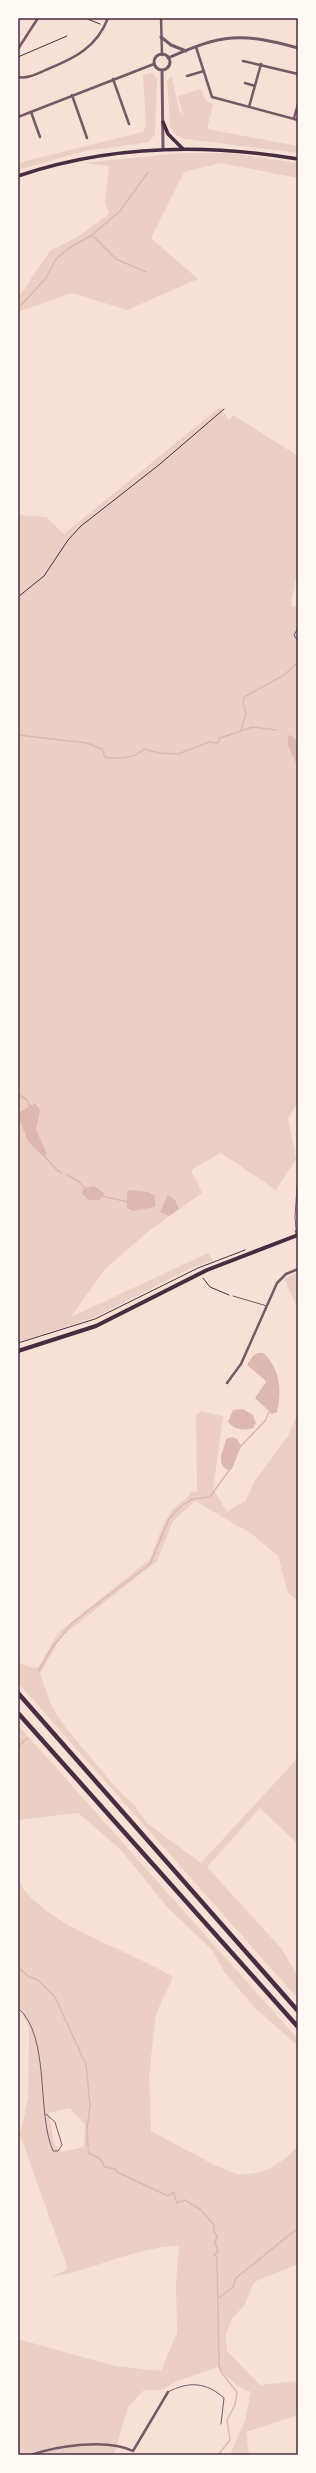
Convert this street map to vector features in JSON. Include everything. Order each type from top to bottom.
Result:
[{"type":"highway","points":[[18,1693],[298,2011]]},
{"type":"highway","points":[[18,1713],[298,2027]]},
{"type":"main road","points":[[163,122],[168,134],[182,148]]},
{"type":"main road","points":[[18,176],[88,157],[163,148],[215,148],[298,159]]},
{"type":"main road","points":[[18,1351],[96,1326],[200,1273],[297,1235]]},
{"type":"street","points":[[18,49],[38,18]]},
{"type":"street","points":[[18,78],[30,77],[81,54],[92,45],[105,26],[108,18]]},
{"type":"street","points":[[161,18],[162,55]]},
{"type":"street","points":[[162,70],[158,69],[154,64],[155,58],[162,55],[168,58],[218,39],[239,36],[258,38],[298,48]]},
{"type":"street","points":[[161,37],[171,45],[186,51]]},
{"type":"street","points":[[196,47],[212,97],[298,120]]},
{"type":"street","points":[[162,70],[168,66],[168,58]]},
{"type":"street","points":[[243,61],[261,64],[298,74]]},
{"type":"street","points":[[18,117],[154,64]]},
{"type":"street","points":[[249,107],[261,64]]},
{"type":"street","points":[[162,70],[163,148]]},
{"type":"street","points":[[187,76],[204,71]]},
{"type":"street","points":[[113,79],[129,124]]},
{"type":"street","points":[[245,82],[254,86]]},
{"type":"street","points":[[72,95],[87,138]]},
{"type":"street","points":[[294,118],[298,104]]},
{"type":"street","points":[[31,112],[40,137]]},
{"type":"street","points":[[227,1383],[241,1364],[266,1306],[280,1280],[298,1269]]},
{"type":"street","points":[[30,2455],[51,2448],[81,2444],[125,2447],[133,2451],[168,2392]]},
{"type":"lane","points":[[298,628],[294,635],[298,642]]},
{"type":"lane","points":[[297,1235],[294,1217],[298,1174]]},
{"type":"lane","points":[[233,1296],[266,1306]]},
{"type":"lane","points":[[18,2008],[28,2018],[34,2030],[46,2114],[51,2146],[53,2151],[58,2151],[62,2145],[55,2122],[46,2114]]},
{"type":"lane","points":[[168,2392],[196,2383],[214,2390],[224,2398],[221,2424]]},
{"type":"path","points":[[85,18],[105,26]]},
{"type":"path","points":[[18,57],[66,36]]},
{"type":"path","points":[[18,597],[44,576],[74,533],[224,409]]},
{"type":"path","points":[[18,1343],[95,1319],[198,1268],[246,1250]]},
{"type":"path","points":[[201,1276],[210,1287],[233,1296]]},
{"type":"shaded area","points":[[153,73],[157,79],[155,134],[149,142],[85,151],[18,170],[18,163],[143,132],[146,125],[143,75]]},
{"type":"shaded area","points":[[172,77],[179,111],[183,115],[178,96],[201,89],[205,99],[213,105],[207,129],[298,146],[298,153],[184,139],[176,135],[170,127],[167,80]]},
{"type":"shaded area","points":[[181,153],[229,153],[298,163],[298,178],[221,163],[184,172],[151,238],[198,279],[127,310],[72,293],[18,312],[18,298],[50,251],[79,236],[109,214],[105,202],[109,166],[83,163]]},
{"type":"shaded area","points":[[220,407],[229,420],[233,415],[298,456],[298,580],[295,580],[291,606],[298,607],[298,1103],[288,1118],[296,1159],[276,1190],[221,1153],[191,1170],[202,1193],[149,1231],[105,1269],[71,1317],[208,1253],[213,1260],[189,1269],[93,1318],[18,1342],[18,515],[46,517],[64,534]]},
{"type":"shaded area","points":[[291,735],[298,743],[298,767],[288,746],[288,736]]},
{"type":"shaded area","points":[[35,1103],[40,1110],[36,1130],[47,1154],[44,1157],[28,1141],[18,1116],[20,1112]]},
{"type":"shaded area","points":[[94,1186],[105,1194],[99,1200],[89,1200],[82,1194],[83,1189]]},
{"type":"shaded area","points":[[130,1190],[148,1192],[155,1196],[155,1207],[133,1211],[127,1208],[127,1192]]},
{"type":"shaded area","points":[[168,1195],[175,1200],[179,1209],[169,1216],[160,1212]]},
{"type":"shaded area","points":[[298,1272],[298,1309],[284,1279]]},
{"type":"shaded area","points":[[258,1353],[263,1353],[269,1359],[276,1372],[278,1380],[279,1404],[277,1412],[272,1414],[255,1398],[266,1382],[265,1380],[247,1365],[253,1356]]},
{"type":"shaded area","points":[[243,1409],[253,1415],[256,1423],[253,1428],[239,1429],[233,1427],[228,1422],[233,1410]]},
{"type":"shaded area","points":[[201,1411],[223,1416],[213,1489],[227,1512],[246,1500],[254,1482],[288,1436],[298,1414],[298,1601],[288,1593],[278,1556],[252,1534],[195,1501],[173,1521],[157,1561],[61,1637],[40,1674],[52,1707],[65,1727],[116,1788],[135,1806],[147,1823],[201,1863],[295,1761],[298,1749],[298,1844],[260,1808],[207,1867],[281,1948],[298,1976],[298,1999],[18,1683],[18,1662],[33,1668],[39,1666],[58,1633],[150,1559],[163,1525],[172,1510],[189,1496],[191,1491],[197,1492],[196,1415]]},
{"type":"shaded area","points":[[232,1437],[237,1439],[241,1446],[232,1469],[228,1470],[222,1464],[221,1456],[226,1439]]},
{"type":"shaded area","points":[[18,1725],[298,2039],[298,2046],[255,2008],[225,1973],[212,1950],[167,1907],[121,1850],[78,1813],[18,1820]]},
{"type":"shaded area","points":[[18,1881],[31,1897],[48,1912],[89,1936],[154,1966],[173,1977],[156,2014],[149,2076],[151,2131],[221,2168],[239,2174],[264,2171],[286,2158],[298,2146],[298,2264],[254,2282],[244,2306],[232,2318],[226,2335],[227,2351],[260,2385],[298,2381],[298,2415],[246,2432],[249,2455],[230,2455],[245,2420],[251,2392],[239,2387],[217,2367],[178,2381],[161,2390],[144,2390],[128,2407],[114,2455],[18,2455],[18,2339],[115,2366],[161,2371],[177,2333],[176,2284],[179,2246],[146,2250],[67,2274],[51,2277],[68,2269],[20,2135],[28,2099],[29,2028],[18,2005]],"holes":[[[70,2108],[85,2125],[84,2147],[62,2152],[54,2144],[49,2113]]]},
{"type":"waterway","points":[[18,305],[22,304],[46,278],[56,259],[69,248],[92,235],[120,211],[148,172]]},
{"type":"waterway","points":[[92,235],[116,259],[146,272]]},
{"type":"waterway","points":[[241,730],[246,713],[243,704],[244,697],[284,675],[298,662]]},
{"type":"waterway","points":[[18,735],[87,743],[102,749],[105,757],[126,758],[144,749],[159,753],[178,754],[209,742],[218,743],[220,738],[252,727],[276,730]]},
{"type":"waterway","points":[[18,1094],[26,1099],[30,1106]]},
{"type":"waterway","points":[[44,1156],[57,1170],[62,1173]]},
{"type":"waterway","points":[[66,1174],[79,1182],[86,1189]]},
{"type":"waterway","points":[[102,1196],[128,1202]]},
{"type":"waterway","points":[[240,1447],[265,1421],[270,1410]]},
{"type":"waterway","points":[[38,1672],[52,1648],[72,1623],[150,1564],[169,1519],[179,1508],[192,1499],[210,1497],[230,1469]]},
{"type":"waterway","points":[[18,1747],[27,1738]]},
{"type":"waterway","points":[[18,1967],[29,1977],[38,1980],[55,1997],[86,2065],[90,2106],[87,2129],[88,2147]]},
{"type":"waterway","points":[[88,2150],[89,2153],[100,2159],[105,2167],[115,2169],[117,2172],[168,2196],[173,2192],[177,2203],[185,2200],[201,2210],[214,2225],[214,2232],[217,2236],[215,2243],[218,2251],[214,2255],[217,2257],[219,2364],[221,2372],[237,2392],[235,2405],[227,2420],[230,2440],[218,2455]]},
{"type":"waterway","points":[[219,2298],[233,2287],[236,2278],[298,2228]]}]
